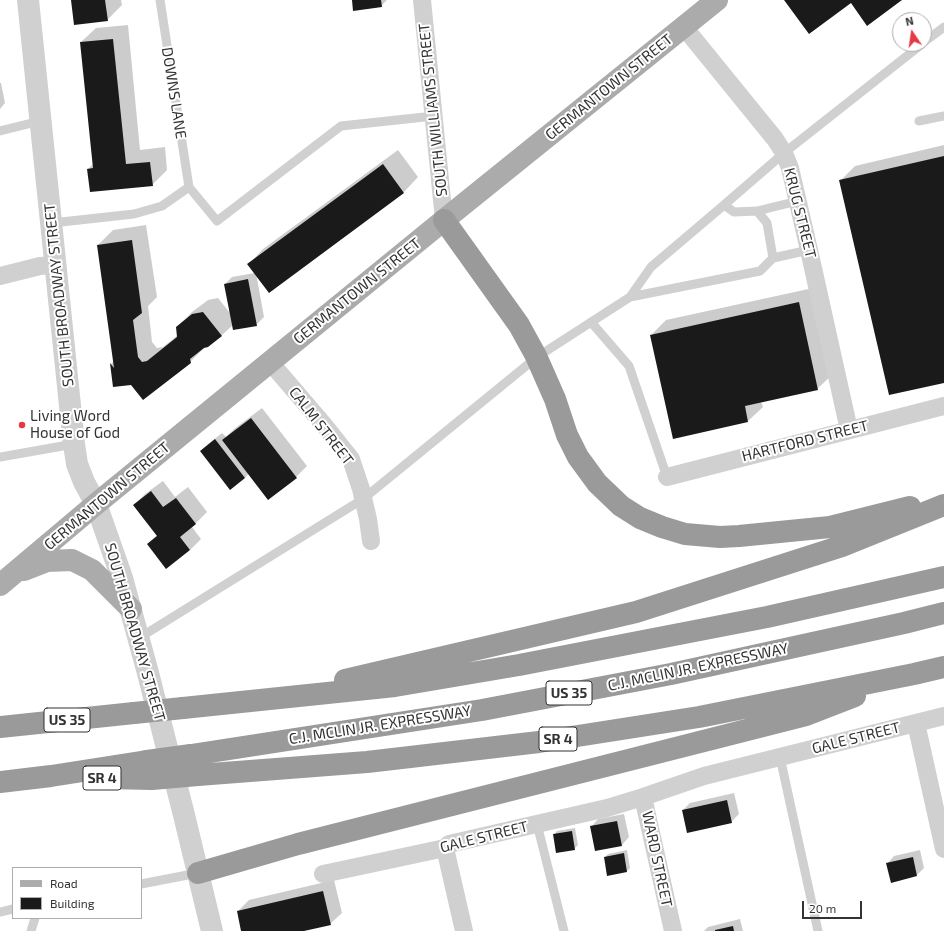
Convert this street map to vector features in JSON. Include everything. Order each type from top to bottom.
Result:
[{"type":"highway","points":[[444,220],[519,326],[536,357],[555,399],[567,435],[578,457],[597,483],[620,506],[640,518],[662,527],[686,534],[720,537],[739,536],[830,527],[944,498]]},
{"type":"highway","points":[[258,700],[636,612],[842,546],[944,505]]},
{"type":"highway","name":"US 35","points":[[0,727],[395,686],[519,665],[767,617],[944,577]]},
{"type":"highway","name":"C.J. MCLIN JR. EXPRESSWAY","points":[[150,770],[191,755],[482,710],[648,678],[944,613]]},
{"type":"highway","name":"SR 4","points":[[150,770],[198,775],[367,762],[539,742],[699,717],[944,667]]},
{"type":"highway","points":[[198,873],[298,844],[806,715],[914,674]]},
{"type":"highway","name":"US 35","points":[[0,782],[51,776],[150,770]]},
{"type":"main road","name":"GERMANTOWN STREET","points":[[7,580],[96,504],[444,220],[718,0]]},
{"type":"main road","points":[[7,580],[47,561],[72,560],[92,570],[131,609]]},
{"type":"street","name":"SOUTH BROADWAY STREET","points":[[28,0],[77,464],[84,482],[96,504],[122,578],[131,609],[212,931]]},
{"type":"street","name":"SOUTH WILLIAMS STREET","points":[[422,0],[444,220]]},
{"type":"street","name":"KRUG STREET","points":[[684,27],[775,139],[784,153],[790,168],[798,201],[849,430]]},
{"type":"street","points":[[0,276],[40,266],[56,265]]},
{"type":"street","name":"CALM STREET","points":[[270,362],[351,459],[361,489],[368,519],[371,541]]},
{"type":"street","name":"HARTFORD STREET","points":[[666,477],[944,406]]},
{"type":"street","name":"GALE STREET","points":[[774,758],[944,716]]},
{"type":"street","points":[[916,723],[944,849]]},
{"type":"street","name":"WARD STREET","points":[[673,931],[643,797],[704,776],[774,758]]},
{"type":"street","name":"GALE STREET","points":[[323,874],[445,848],[449,844],[606,808],[643,797]]},
{"type":"street","points":[[445,848],[464,931]]},
{"type":"lane","name":"DOWNS LANE","points":[[160,0],[189,187]]},
{"type":"lane","points":[[932,36],[944,27]]},
{"type":"lane","points":[[630,297],[651,267],[784,153],[912,52]]},
{"type":"lane","points":[[52,224],[134,214],[162,206],[189,187],[217,221],[341,126],[434,116]]},
{"type":"lane","points":[[919,121],[944,116]]},
{"type":"lane","points":[[0,131],[40,122]]},
{"type":"lane","points":[[724,205],[734,212],[757,211],[798,201]]},
{"type":"lane","points":[[757,211],[766,223],[773,258]]},
{"type":"lane","points":[[139,638],[363,499],[536,357],[630,297],[760,271],[773,258],[809,250]]},
{"type":"lane","points":[[591,322],[629,366],[666,477]]},
{"type":"lane","points":[[0,457],[74,444]]},
{"type":"lane","points":[[774,758],[818,931]]},
{"type":"lane","points":[[537,824],[564,931]]},
{"type":"lane","points":[[142,884],[198,873]]},
{"type":"lane","points":[[0,912],[12,909]]},
{"type":"lane","points":[[31,931],[35,919]]},
{"type":"building","points":[[71,0],[105,0],[108,21],[74,25]]},
{"type":"building","points":[[352,0],[381,0],[382,7],[353,11]]},
{"type":"building","points":[[784,0],[902,0],[867,26],[851,3],[809,34]]},
{"type":"building","points":[[113,39],[126,164],[150,162],[153,186],[90,192],[87,169],[93,168],[80,42]]},
{"type":"building","points":[[944,156],[944,383],[889,395],[839,180]]},
{"type":"building","points":[[383,164],[404,193],[269,293],[247,264]]},
{"type":"building","points":[[132,240],[142,313],[133,320],[138,357],[142,362],[147,361],[177,337],[176,327],[192,314],[203,312],[222,336],[190,359],[191,363],[143,400],[131,385],[113,387],[110,363],[114,368],[97,245]]},
{"type":"building","points":[[248,279],[257,326],[233,330],[224,284]]},
{"type":"building","points":[[799,302],[818,390],[745,406],[748,422],[673,439],[650,335]]},
{"type":"building","points":[[251,418],[297,478],[268,500],[222,440]]},
{"type":"building","points":[[215,439],[245,478],[230,490],[200,451]]},
{"type":"building","points":[[151,491],[163,507],[176,498],[196,524],[180,537],[190,550],[166,569],[147,544],[157,536],[133,505]]},
{"type":"building","points":[[727,800],[732,823],[687,833],[682,810]]},
{"type":"building","points":[[617,821],[622,846],[595,851],[590,826]]},
{"type":"building","points":[[572,831],[575,850],[556,853],[553,834]]},
{"type":"building","points":[[624,853],[627,872],[607,876],[604,857]]},
{"type":"building","points":[[913,857],[917,876],[891,883],[886,863]]},
{"type":"building","points":[[323,891],[331,925],[304,931],[241,931],[237,911]]},
{"type":"building","points":[[733,926],[734,931],[715,931],[715,930]]},
{"type":"place","name":"Living Word House of God","points":[[22,425]]}]
